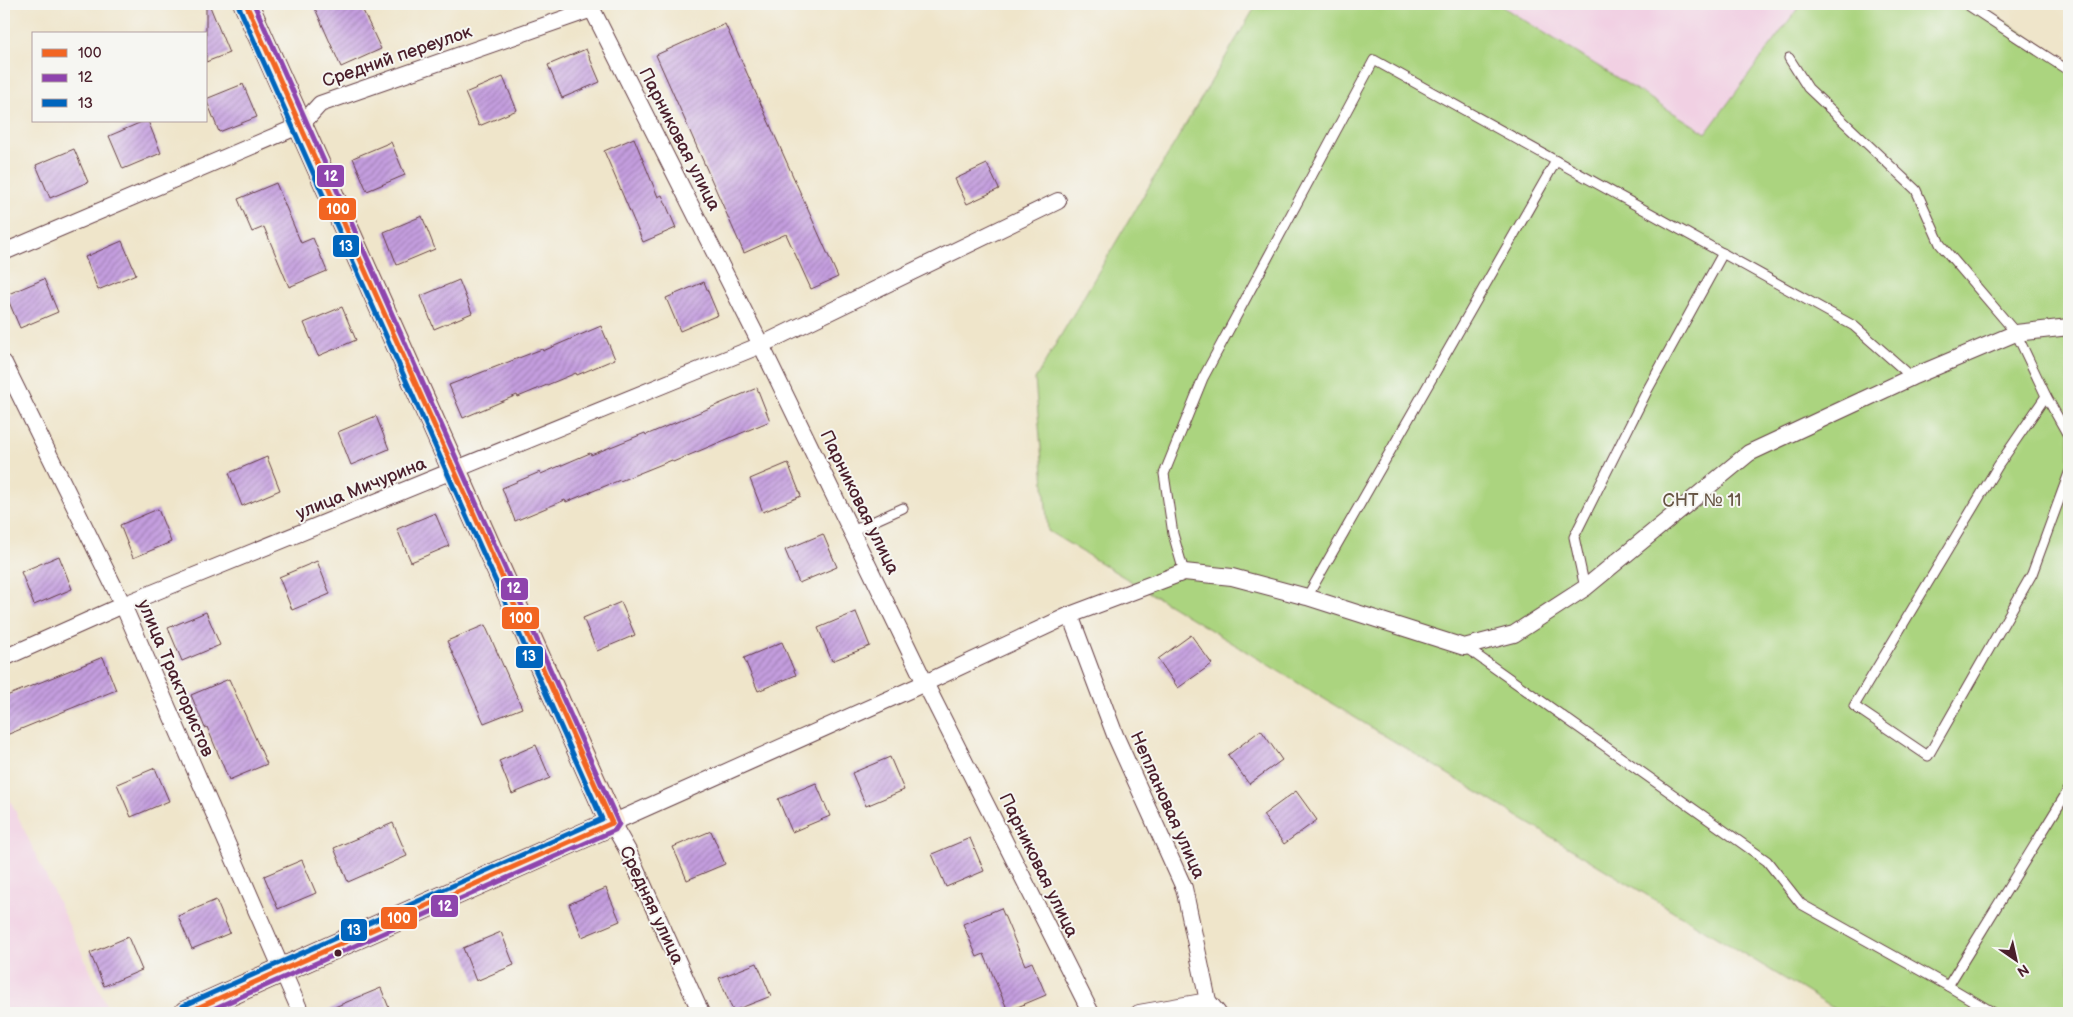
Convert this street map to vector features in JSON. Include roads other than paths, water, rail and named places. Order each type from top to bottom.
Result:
[{"type":"main road","name":"Средняя улица","points":[[246,4],[612,823]]},
{"type":"main road","points":[[186,1013],[612,823]]},
{"type":"street","name":"Средний переулок","points":[[4,252],[301,125],[320,104],[593,6]]},
{"type":"street","name":"Парниковая улица","points":[[593,6],[761,345],[925,683],[1090,1013]]},
{"type":"street","name":"улица Мичурина","points":[[4,658],[123,605],[761,345],[1058,201]]},
{"type":"street","points":[[612,823],[925,683],[1070,615],[1184,572],[1232,577],[1307,597],[1464,647],[1514,634],[1585,588],[1749,453],[1912,377],[2016,333],[2069,327]]},
{"type":"street","name":"улица Трактористов","points":[[4,363],[123,605],[281,971],[301,1013]]},
{"type":"street","name":"Неплановая улица","points":[[1070,615],[1115,735],[1184,888],[1213,1007]]},
{"type":"street","name":"Средняя улица","points":[[612,823],[628,851],[701,1013]]},
{"type":"street","points":[[1139,1013],[1213,1007]]},
{"type":"lane","points":[[1966,4],[2069,71]]},
{"type":"lane","points":[[1789,58],[1808,88],[1916,190],[1940,244],[2016,333],[2046,396],[2069,437]]},
{"type":"lane","points":[[1184,572],[1173,534],[1164,474],[1203,378],[1374,60],[1854,326],[1912,377]]},
{"type":"lane","points":[[1307,597],[1556,161]]},
{"type":"lane","points":[[1585,588],[1574,538],[1648,389],[1723,254]]},
{"type":"lane","points":[[2046,396],[1998,466],[1854,706],[1928,756],[2032,574],[2069,473]]},
{"type":"lane","points":[[852,531],[902,508]]},
{"type":"lane","points":[[1464,647],[1767,861],[1801,904],[1994,1013]]},
{"type":"lane","points":[[1948,986],[2069,789]]},
{"type":"park label","name":"СНТ № 11","points":[[1702,500]]}]
